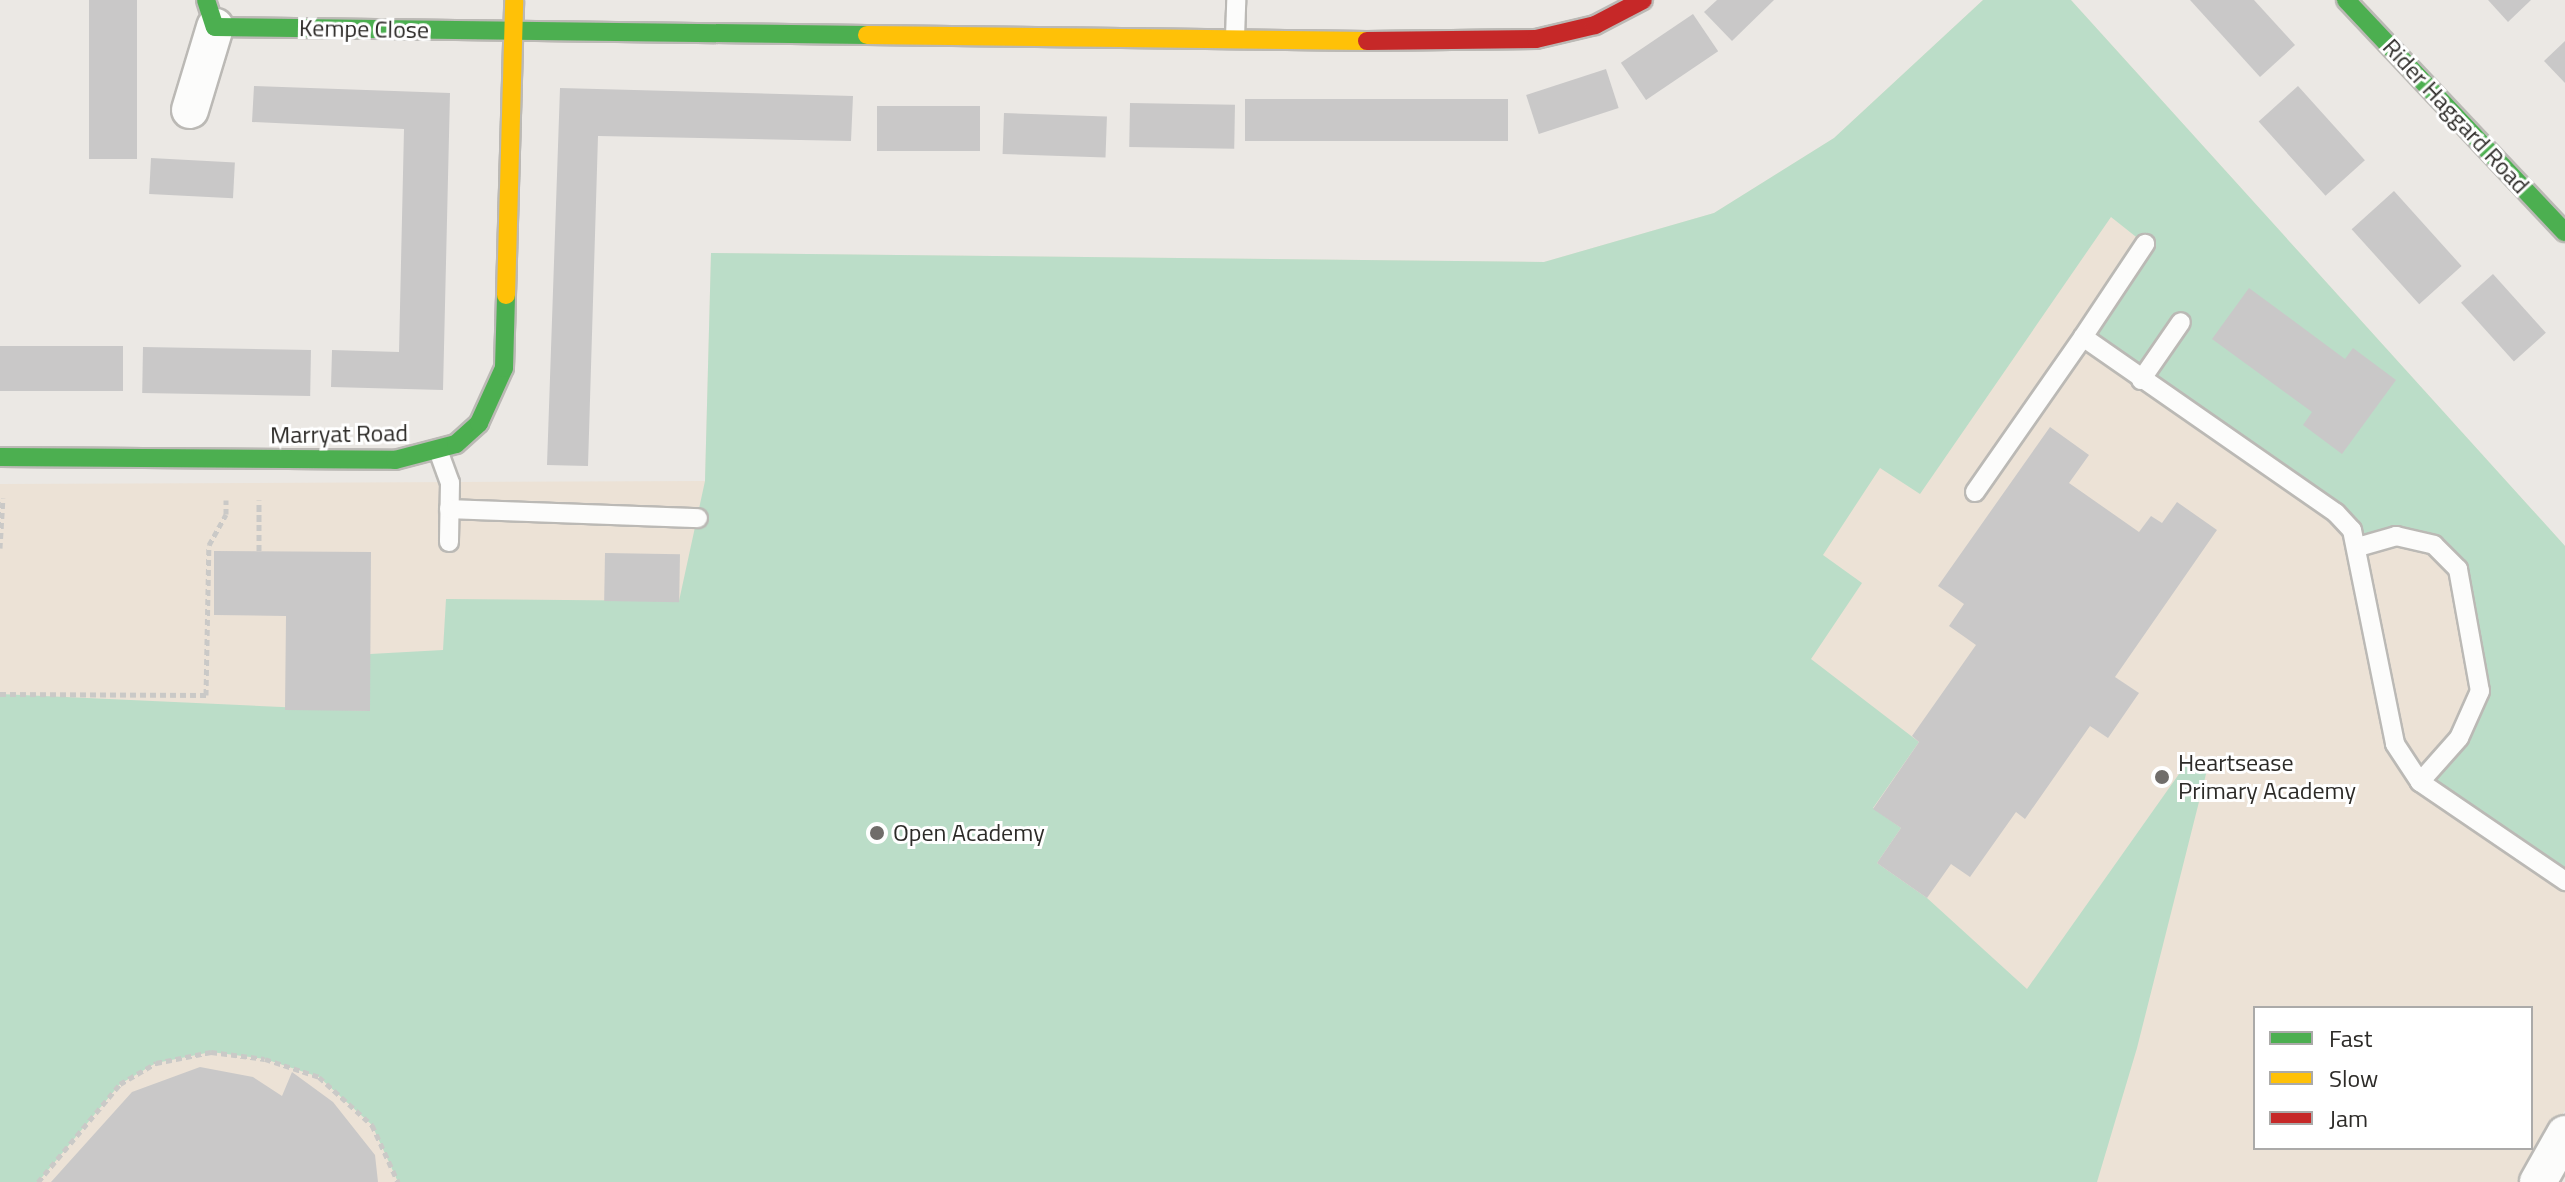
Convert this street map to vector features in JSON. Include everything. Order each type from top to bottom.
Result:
[{"type":"street","name":"Marryat Road","points":[[3,457],[395,460],[438,450],[479,423],[504,368],[514,0]]},
{"type":"street","name":"Kempe Close","points":[[190,110],[210,13],[514,30],[1536,39],[1595,25],[1643,0]]},
{"type":"street","name":"Rider Haggard Road","points":[[2346,0],[2565,232]]},
{"type":"street","points":[[2538,1182],[2565,1134]]},
{"type":"lane","points":[[1235,37],[1236,0]]},
{"type":"lane","points":[[1975,492],[2145,244]]},
{"type":"lane","points":[[2141,380],[2181,322]]},
{"type":"lane","points":[[2083,337],[2336,513],[2352,530],[2358,547],[2395,744],[2420,782],[2565,881]]},
{"type":"lane","points":[[438,450],[450,483],[449,542]]},
{"type":"lane","points":[[449,509],[698,518]]},
{"type":"lane","points":[[2358,547],[2396,536],[2434,545],[2458,569],[2480,691],[2459,738],[2420,782]]},
{"type":"path","points":[[0,548],[3,457]]},
{"type":"path","points":[[0,694],[206,695],[209,545],[226,514],[226,459]]},
{"type":"path","points":[[259,459],[259,551]]},
{"type":"path","points":[[38,1182],[120,1084],[156,1063],[211,1052],[265,1059],[319,1077],[372,1125],[398,1182]]},
{"type":"shaded area","name":"Open Academy","points":[[1983,0],[2071,0],[2565,546],[2565,1110],[2523,1182],[0,1182],[0,484],[705,481],[711,253],[1544,262],[1714,213],[1834,138]]},
{"type":"green space","name":"Open Academy","points":[[1983,0],[2071,0],[2565,546],[2565,880],[2420,782],[2480,691],[2458,569],[2434,545],[2396,536],[2358,547],[2352,530],[2083,337],[2145,244],[2111,217],[1920,494],[1880,468],[1823,555],[1862,583],[1811,659],[1919,742],[1873,808],[1901,828],[1877,863],[1927,898],[2027,989],[2191,757],[2208,766],[2137,1048],[2097,1182],[398,1182],[372,1125],[319,1077],[265,1059],[211,1052],[156,1063],[120,1084],[38,1182],[0,1182],[0,694],[369,711],[370,654],[443,650],[446,599],[679,601],[705,481],[711,253],[1544,262],[1714,213],[1834,138]]},
{"type":"building","points":[[89,0],[137,0],[137,159],[89,159]]},
{"type":"building","points":[[1717,0],[1774,0],[1732,41],[1704,12]]},
{"type":"building","points":[[2190,0],[2254,0],[2295,45],[2260,77]]},
{"type":"building","points":[[2488,0],[2531,0],[2508,22]]},
{"type":"building","points":[[1693,14],[1718,51],[1646,100],[1621,63]]},
{"type":"building","points":[[2565,41],[2565,83],[2544,61]]},
{"type":"building","points":[[1606,69],[1619,108],[1539,134],[1526,95]]},
{"type":"building","points":[[254,86],[450,93],[443,390],[331,387],[332,350],[399,352],[404,129],[252,122]]},
{"type":"building","points":[[2298,86],[2365,160],[2326,196],[2259,121]]},
{"type":"building","points":[[560,88],[853,96],[851,141],[598,136],[588,466],[547,465]]},
{"type":"building","points":[[1245,99],[1508,99],[1508,141],[1245,141]]},
{"type":"building","points":[[1130,103],[1235,105],[1234,149],[1129,147]]},
{"type":"building","points":[[877,106],[980,106],[980,151],[877,151]]},
{"type":"building","points":[[1004,113],[1107,117],[1106,158],[1003,154]]},
{"type":"building","points":[[151,158],[235,162],[233,198],[149,194]]},
{"type":"building","points":[[2394,191],[2462,266],[2419,304],[2352,229]]},
{"type":"building","points":[[2493,274],[2546,333],[2514,361],[2461,303]]},
{"type":"building","points":[[2249,288],[2345,359],[2353,348],[2396,380],[2342,454],[2303,425],[2312,412],[2212,339]]},
{"type":"building","points":[[0,346],[123,346],[123,391],[0,391]]},
{"type":"building","points":[[143,347],[311,350],[310,396],[142,393]]},
{"type":"building","points":[[2050,427],[2089,455],[2069,483],[2139,532],[2151,516],[2162,523],[2177,502],[2217,530],[2115,677],[2139,693],[2108,738],[2090,726],[2025,819],[2016,812],[1970,877],[1951,864],[1927,898],[1877,863],[1901,828],[1873,809],[1919,742],[1912,736],[1976,645],[1949,626],[1964,604],[1938,586]]},
{"type":"building","points":[[214,551],[371,552],[370,711],[285,710],[286,616],[214,615]]},
{"type":"building","points":[[605,553],[680,554],[679,602],[604,601]]},
{"type":"building","points":[[200,1067],[253,1077],[282,1096],[292,1072],[333,1102],[375,1155],[378,1182],[51,1182],[132,1092]]},
{"type":"traffic: fast","points":[[206,0],[215,27],[867,35]]},
{"type":"traffic: fast","points":[[2346,0],[2565,232]]},
{"type":"traffic: fast","points":[[0,457],[395,460],[456,444],[479,423],[504,368],[506,295]]},
{"type":"traffic: slow","points":[[506,295],[514,1]]},
{"type":"traffic: slow","points":[[867,35],[1367,41]]},
{"type":"traffic: jam","points":[[1367,41],[1536,39],[1595,25],[1643,0]]},
{"type":"place","name":"Heartsease Primary Academy","points":[[2162,777]]},
{"type":"place","name":"Open Academy","points":[[877,833]]}]
